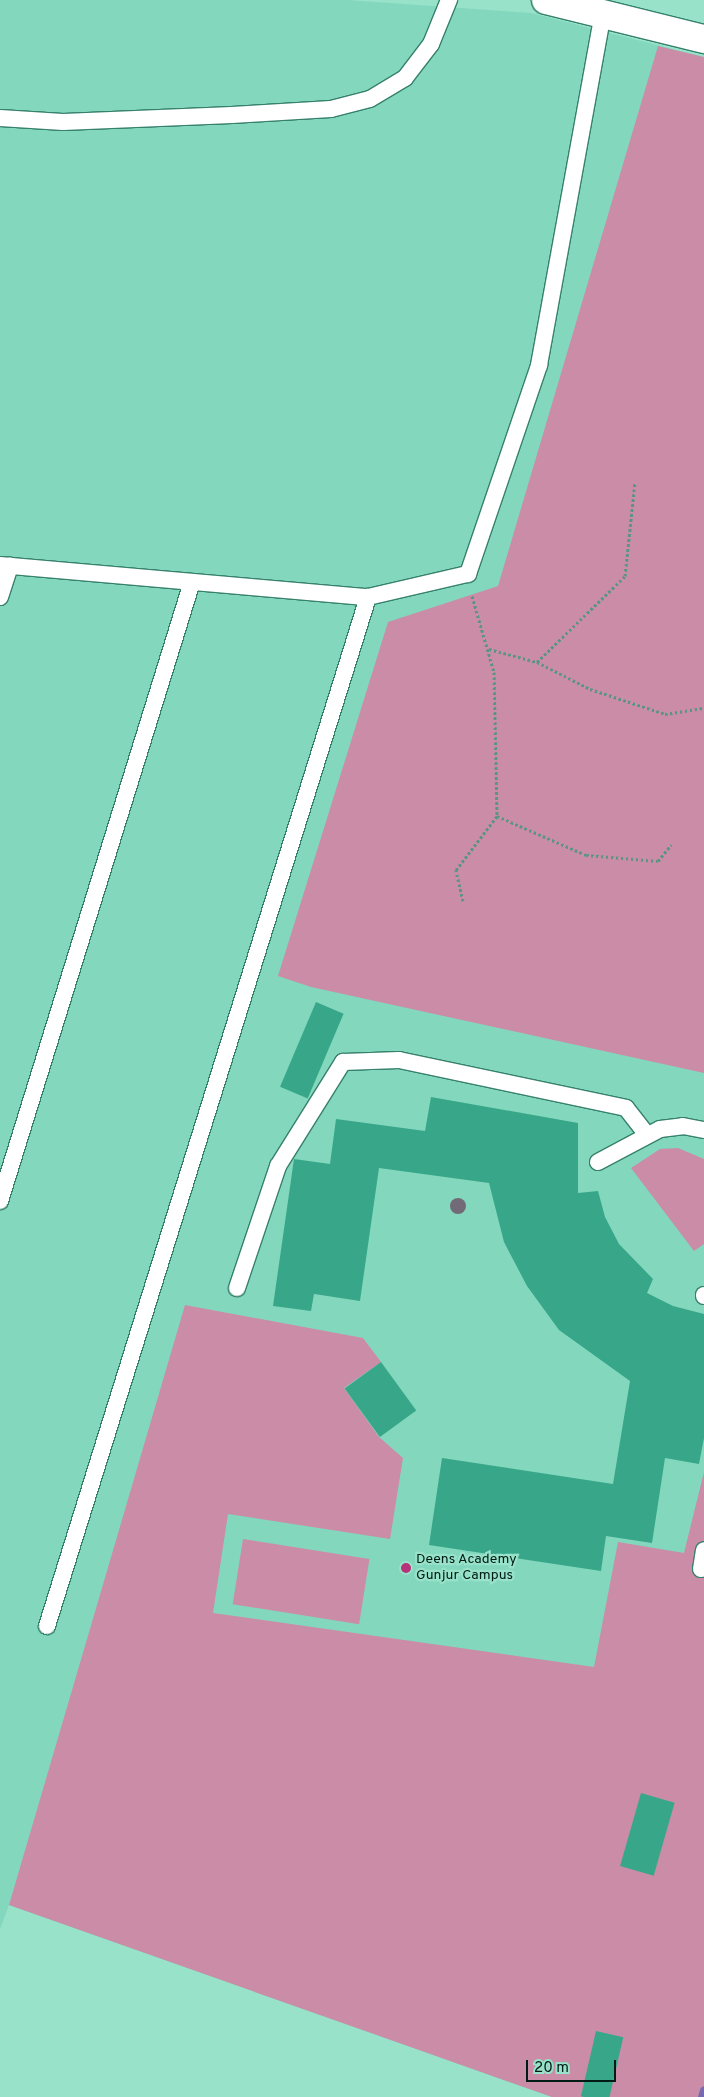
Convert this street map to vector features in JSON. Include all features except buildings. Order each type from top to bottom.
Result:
[{"type":"street","points":[[546,0],[704,38]]},
{"type":"lane","points":[[0,118],[63,122],[232,115],[331,108],[370,99],[405,78],[431,44],[449,0]]},
{"type":"lane","points":[[0,597],[5,565],[368,598],[468,574],[539,365],[603,14]]},
{"type":"lane","points":[[0,1201],[192,582]]},
{"type":"lane","points":[[47,1626],[368,598]]},
{"type":"lane","points":[[237,1288],[278,1166],[343,1062],[399,1060],[626,1108],[648,1135]]},
{"type":"lane","points":[[598,1162],[648,1135],[683,1126],[704,1130]]},
{"type":"lane","points":[[701,1569],[704,1550]]},
{"type":"path","points":[[537,662],[625,576],[635,482]]},
{"type":"path","points":[[463,901],[456,870],[497,816],[494,672],[489,649],[464,575]]},
{"type":"path","points":[[489,649],[537,662],[590,689],[665,714],[704,708]]},
{"type":"path","points":[[497,816],[586,855],[658,861],[672,845]]},
{"type":"shaded area","points":[[0,0],[347,0],[531,13],[704,57],[704,1831],[552,2097],[9,1905],[0,1929]]},
{"type":"shaded area","points":[[658,46],[704,57],[704,1073],[311,987],[278,976],[388,622],[498,586]]},
{"type":"shaded area","points":[[678,1148],[704,1159],[704,1244],[694,1251],[631,1168],[660,1149]]},
{"type":"shaded area","points":[[185,1305],[363,1338],[381,1362],[344,1388],[379,1437],[403,1458],[390,1539],[228,1514],[213,1613],[594,1667],[618,1542],[684,1553],[704,1472],[704,2097],[552,2097],[9,1905]]},
{"type":"shaded area","points":[[243,1539],[369,1559],[359,1624],[233,1604]]},
{"type":"waterway","points":[[702,2097],[704,2090]]},
{"type":"place","name":"Deens Academy Gunjur Campus","points":[[406,1568]]}]
